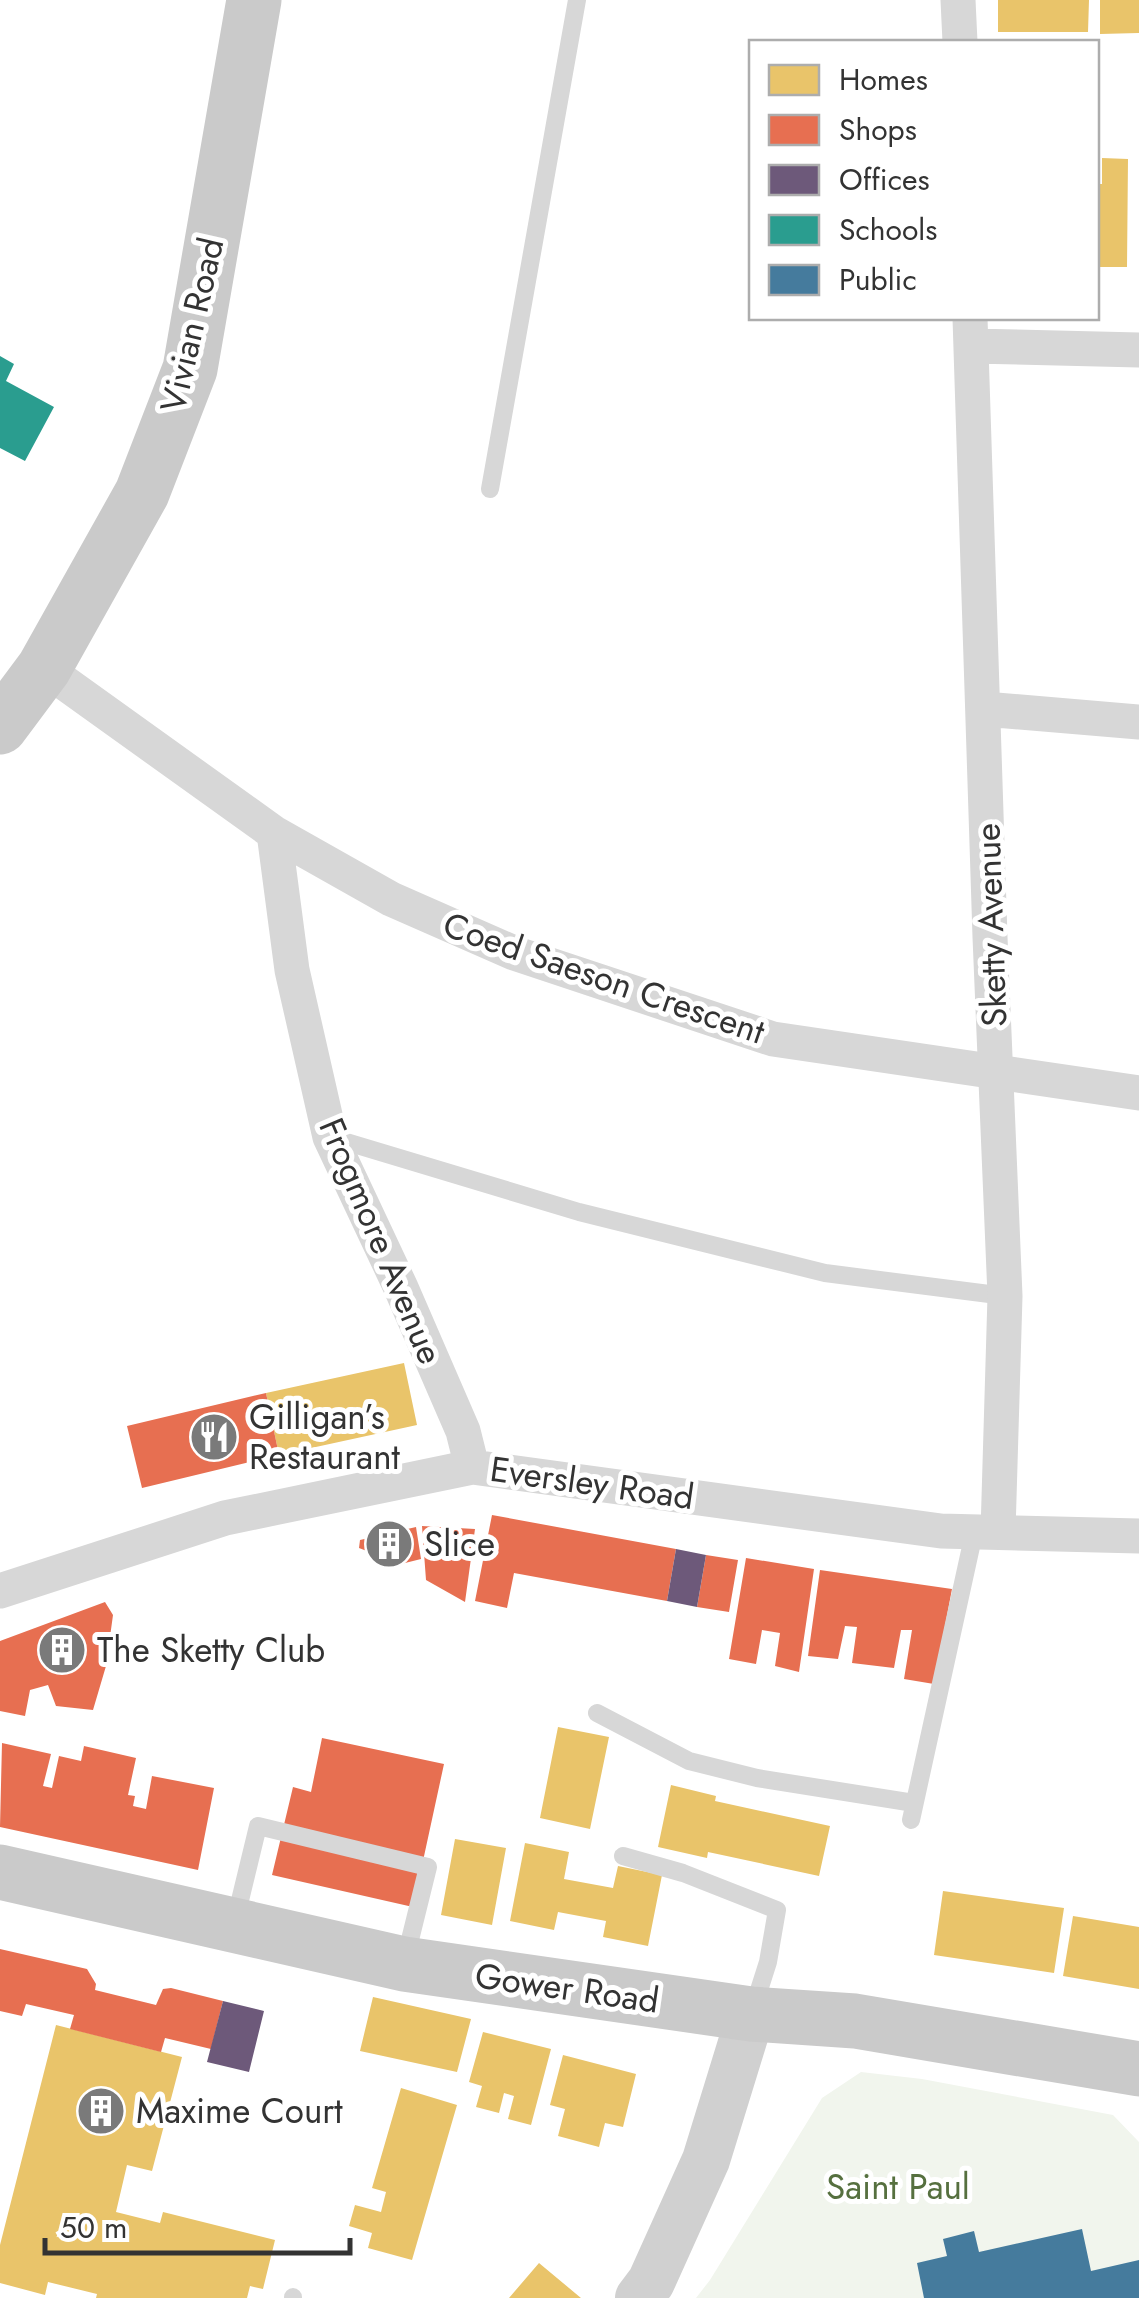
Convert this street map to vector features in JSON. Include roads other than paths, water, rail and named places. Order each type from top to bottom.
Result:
[{"type":"main road","name":"Vivian Road","points":[[0,727],[44,668],[142,493],[190,369],[254,0]]},
{"type":"main road","name":"Gower Road","points":[[0,1872],[404,1964],[752,2014],[855,2021],[1139,2069]]},
{"type":"street","points":[[958,0],[960,40]]},
{"type":"street","points":[[970,332],[1139,350]]},
{"type":"street","name":"Sketty Avenue","points":[[970,332],[1005,1296],[986,1533]]},
{"type":"street","name":"Coed Saeson Crescent","points":[[44,668],[274,832],[391,899],[514,954],[774,1039],[1139,1093]]},
{"type":"street","points":[[984,709],[1139,722]]},
{"type":"street","name":"Frogmore Avenue","points":[[274,832],[292,970],[330,1137],[440,1378],[463,1432],[472,1467]]},
{"type":"street","name":"Eversley Road","points":[[0,1591],[225,1518],[472,1467],[941,1532],[1139,1536]]},
{"type":"street","points":[[639,2298],[706,2160],[752,2014]]},
{"type":"lane","points":[[490,488],[577,0]]},
{"type":"lane","points":[[330,1137],[579,1212],[825,1273],[1005,1296]]},
{"type":"lane","points":[[596,1713],[688,1761],[912,1811],[986,1533]]},
{"type":"lane","points":[[234,1926],[258,1826],[428,1867],[404,1964]]},
{"type":"lane","points":[[622,1856],[684,1873],[777,1910],[768,1962],[752,2014]]},
{"type":"place","name":"Gilligan’s Restaurant","points":[[214,1437]]},
{"type":"place","name":"Slice","points":[[389,1544]]},
{"type":"place","name":"The Sketty Club","points":[[62,1650]]},
{"type":"place","name":"Maxime Court","points":[[101,2111]]},
{"type":"park label","name":"Saint Paul","points":[[898,2187]]}]
